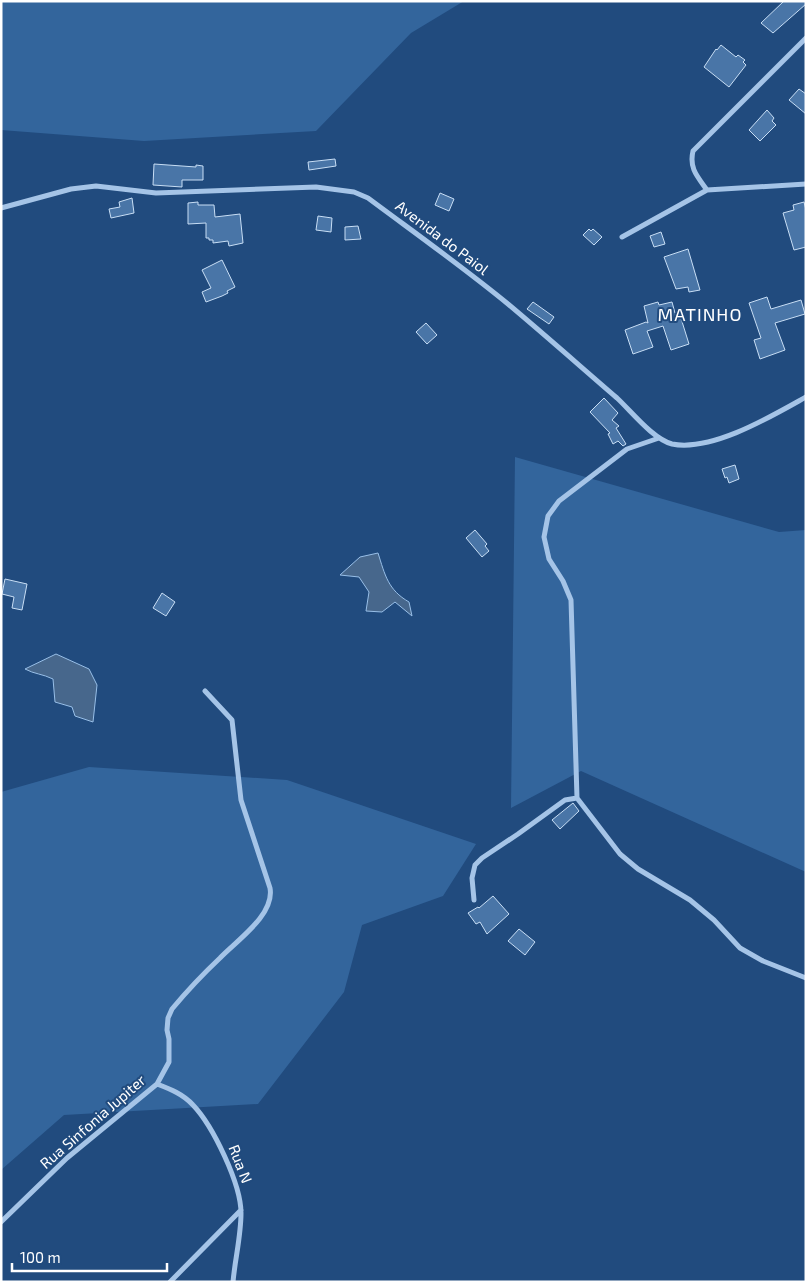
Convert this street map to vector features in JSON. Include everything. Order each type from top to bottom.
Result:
[{"type":"street","points":[[707,190],[693,169],[691,161],[694,151],[806,38]]},
{"type":"street","points":[[622,237],[707,190],[806,184]]},
{"type":"street","name":"Avenida do Paiol","points":[[1,208],[71,189],[96,186],[156,193],[316,187],[354,192],[368,198],[507,303],[626,406],[658,438],[671,444],[692,446],[710,443],[773,416],[806,397]]},
{"type":"street","points":[[658,438],[627,448],[559,501],[548,516],[544,537],[548,552],[571,600],[577,798],[620,854],[638,869],[690,900],[714,920],[740,948],[762,961],[806,978]]},
{"type":"street","name":"Rua Sinfonia Jupiter","points":[[1,1222],[67,1158],[157,1084],[169,1062],[167,1030],[172,1009],[220,958],[245,936],[268,905],[271,895],[266,872],[241,800],[232,720],[205,691]]},
{"type":"street","points":[[474,900],[472,878],[475,866],[482,858],[565,800],[577,798]]},
{"type":"street","name":"Rua N","points":[[157,1084],[176,1092],[192,1104],[203,1117],[222,1151],[234,1181],[241,1210],[233,1282]]},
{"type":"street","points":[[170,1282],[241,1210]]},
{"type":"shaded area","points":[[1,1],[464,1],[411,33],[316,131],[144,141],[1,130]]},
{"type":"shaded area","points":[[515,457],[779,532],[806,530],[806,872],[581,771],[511,808]]},
{"type":"shaded area","points":[[378,553],[388,581],[396,592],[409,602],[412,616],[395,602],[382,612],[366,611],[369,592],[359,577],[340,575],[360,557]]},
{"type":"shaded area","points":[[56,654],[89,669],[97,685],[93,722],[75,716],[72,707],[55,702],[53,679],[25,669]]},
{"type":"shaded area","points":[[89,767],[287,780],[476,844],[443,896],[362,925],[344,992],[258,1104],[64,1115],[1,1170],[1,792]]},
{"type":"building","points":[[784,1],[806,1],[806,4],[773,33],[761,23]]},
{"type":"building","points":[[721,45],[736,57],[738,55],[745,60],[743,62],[746,65],[729,87],[704,67],[716,49]]},
{"type":"building","points":[[799,89],[806,94],[806,114],[789,100]]},
{"type":"building","points":[[767,110],[774,118],[772,121],[776,125],[760,141],[749,130]]},
{"type":"building","points":[[335,159],[336,166],[309,170],[308,162]]},
{"type":"building","points":[[154,164],[203,166],[203,180],[182,180],[182,187],[153,185]]},
{"type":"building","points":[[440,193],[454,199],[449,211],[435,205]]},
{"type":"building","points":[[132,198],[134,213],[111,218],[109,209],[120,207],[119,202]]},
{"type":"building","points":[[198,202],[198,205],[214,205],[215,217],[240,214],[243,243],[229,246],[228,241],[213,243],[213,240],[206,238],[206,223],[188,224],[188,203]]},
{"type":"building","points":[[804,202],[806,210],[806,247],[794,250],[783,213],[794,210],[793,205]]},
{"type":"building","points":[[318,216],[332,218],[331,232],[316,230]]},
{"type":"building","points":[[358,226],[361,239],[345,240],[345,227]]},
{"type":"building","points":[[589,229],[591,231],[593,229],[602,237],[594,245],[583,235]]},
{"type":"building","points":[[661,232],[665,244],[654,247],[650,236]]},
{"type":"building","points":[[688,249],[700,290],[689,292],[688,287],[676,289],[664,257]]},
{"type":"building","points":[[222,260],[235,287],[227,291],[228,293],[206,302],[202,292],[211,288],[202,270]]},
{"type":"building","points":[[767,297],[771,309],[801,300],[805,314],[775,323],[785,350],[760,359],[754,340],[761,338],[749,303]]},
{"type":"building","points":[[533,302],[554,317],[549,324],[527,309]]},
{"type":"building","points":[[658,302],[659,305],[672,302],[675,313],[679,312],[689,344],[671,350],[663,326],[647,331],[653,347],[633,354],[625,330],[646,322],[648,323],[644,306]]},
{"type":"building","points":[[426,323],[437,335],[427,344],[416,332]]},
{"type":"building","points":[[604,398],[618,413],[612,420],[619,426],[616,428],[626,444],[623,446],[618,441],[613,444],[608,434],[610,433],[590,412]]},
{"type":"building","points":[[735,465],[739,479],[729,483],[722,469]]},
{"type":"building","points":[[475,530],[487,544],[485,546],[489,551],[482,557],[466,538]]},
{"type":"building","points":[[5,579],[27,584],[22,610],[12,608],[14,597],[2,594]]},
{"type":"building","points":[[162,593],[175,602],[166,616],[153,608]]},
{"type":"building","points":[[573,803],[579,811],[560,829],[552,820]]},
{"type":"building","points":[[493,896],[509,914],[487,934],[480,922],[476,924],[468,913],[479,908]]},
{"type":"building","points":[[519,929],[535,942],[525,955],[508,941]]},
{"type":"district","name":"MATINHO","points":[[700,315]]}]
